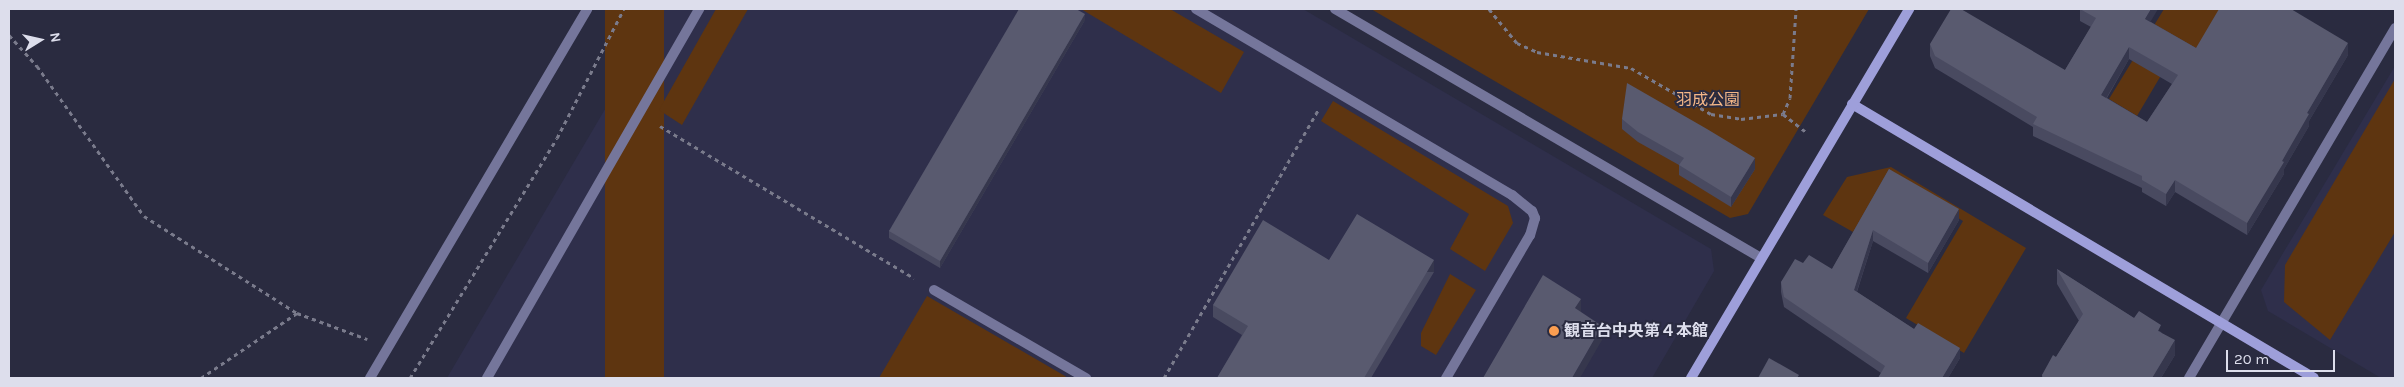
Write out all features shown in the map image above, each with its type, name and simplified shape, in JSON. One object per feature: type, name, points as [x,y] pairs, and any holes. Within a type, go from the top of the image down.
[{"type":"street","points":[[370,378],[587,9]]},
{"type":"street","points":[[487,378],[699,9]]},
{"type":"street","points":[[1196,9],[1512,195],[1532,211],[1535,218],[1530,235],[1446,378]]},
{"type":"street","points":[[1335,9],[1761,258]]},
{"type":"street","points":[[1691,378],[1909,9]]},
{"type":"street","points":[[2189,378],[2395,28]]},
{"type":"street","points":[[1852,104],[2314,378]]},
{"type":"street","points":[[934,290],[1086,378]]},
{"type":"path","points":[[410,378],[557,138],[624,9]]},
{"type":"path","points":[[1488,9],[1517,42],[1537,52],[1631,68],[1711,114],[1741,120],[1783,114],[1806,132]]},
{"type":"path","points":[[1783,114],[1790,98],[1796,9]]},
{"type":"path","points":[[9,35],[37,66],[144,216],[297,313],[388,347]]},
{"type":"path","points":[[1164,378],[1330,88]]},
{"type":"path","points":[[639,113],[934,290]]},
{"type":"path","points":[[200,378],[297,313]]},
{"type":"shaded area","points":[[664,9],[1303,9],[1711,249],[1714,271],[1652,378],[447,378]]},
{"type":"shaded area","points":[[2395,66],[2395,378],[2381,378],[2268,311],[2261,290]]},
{"type":"green space","points":[[605,9],[664,9],[664,378],[605,378]]},
{"type":"green space","points":[[716,9],[748,9],[682,125],[659,110]]},
{"type":"green space","points":[[1081,9],[1170,9],[1244,52],[1221,93]]},
{"type":"green space","name":"羽成公園","points":[[1371,9],[1869,9],[1748,214],[1730,218]]},
{"type":"green space","points":[[2164,9],[2221,9],[2193,54],[2179,45],[2137,116],[2109,99]]},
{"type":"green space","points":[[2395,79],[2395,232],[2330,340],[2284,302],[2285,265]]},
{"type":"green space","points":[[1333,101],[1508,206],[1513,223],[1485,271],[1450,249],[1469,214],[1321,121]]},
{"type":"green space","points":[[1891,167],[2026,248],[1964,353],[1906,318],[1963,221],[1889,176],[1853,232],[1823,215],[1847,177]]},
{"type":"green space","points":[[1450,274],[1476,290],[1436,355],[1421,346],[1421,333]]},
{"type":"green space","points":[[927,296],[1065,376],[1067,378],[879,378]]},
{"type":"building","points":[[1019,9],[1076,9],[1085,14],[940,261],[889,231]]},
{"type":"building","points":[[1951,9],[1961,9],[2065,70],[2096,18],[2080,9],[2151,9],[2145,19],[2196,48],[2219,9],[2291,9],[2348,43],[2307,113],[2309,114],[2282,161],[2284,162],[2247,223],[2175,180],[2166,194],[2142,180],[2142,176],[2033,124],[2037,117],[1935,56],[1930,44]],"holes":[[[2129,47],[2178,75],[2147,122],[2101,95]]]},
{"type":"building","points":[[1627,83],[1755,158],[1731,197],[1679,165],[1684,158],[1638,132],[1622,119]]},
{"type":"building","points":[[1889,169],[1959,209],[1928,263],[1873,230],[1854,290],[1914,329],[1918,323],[1960,348],[1942,378],[1878,378],[1885,366],[1784,297],[1781,282],[1795,259],[1803,263],[1809,255],[1832,269]]},
{"type":"building","points":[[1357,214],[1434,260],[1364,378],[1217,378],[1248,326],[1213,305],[1263,220],[1329,260]]},
{"type":"building","points":[[2057,269],[2134,318],[2139,311],[2161,325],[2158,331],[2175,340],[2152,378],[2043,378],[2042,375],[2053,355],[2056,357],[2083,314]]},
{"type":"building","name":"観音台中央第４本館","points":[[1543,275],[1581,299],[1575,308],[1602,326],[1572,378],[1483,378]]},
{"type":"building","points":[[1769,358],[1799,375],[1797,378],[1758,378]]},
{"type":"place","name":"観音台中央第４本館","points":[[1554,331]]}]
